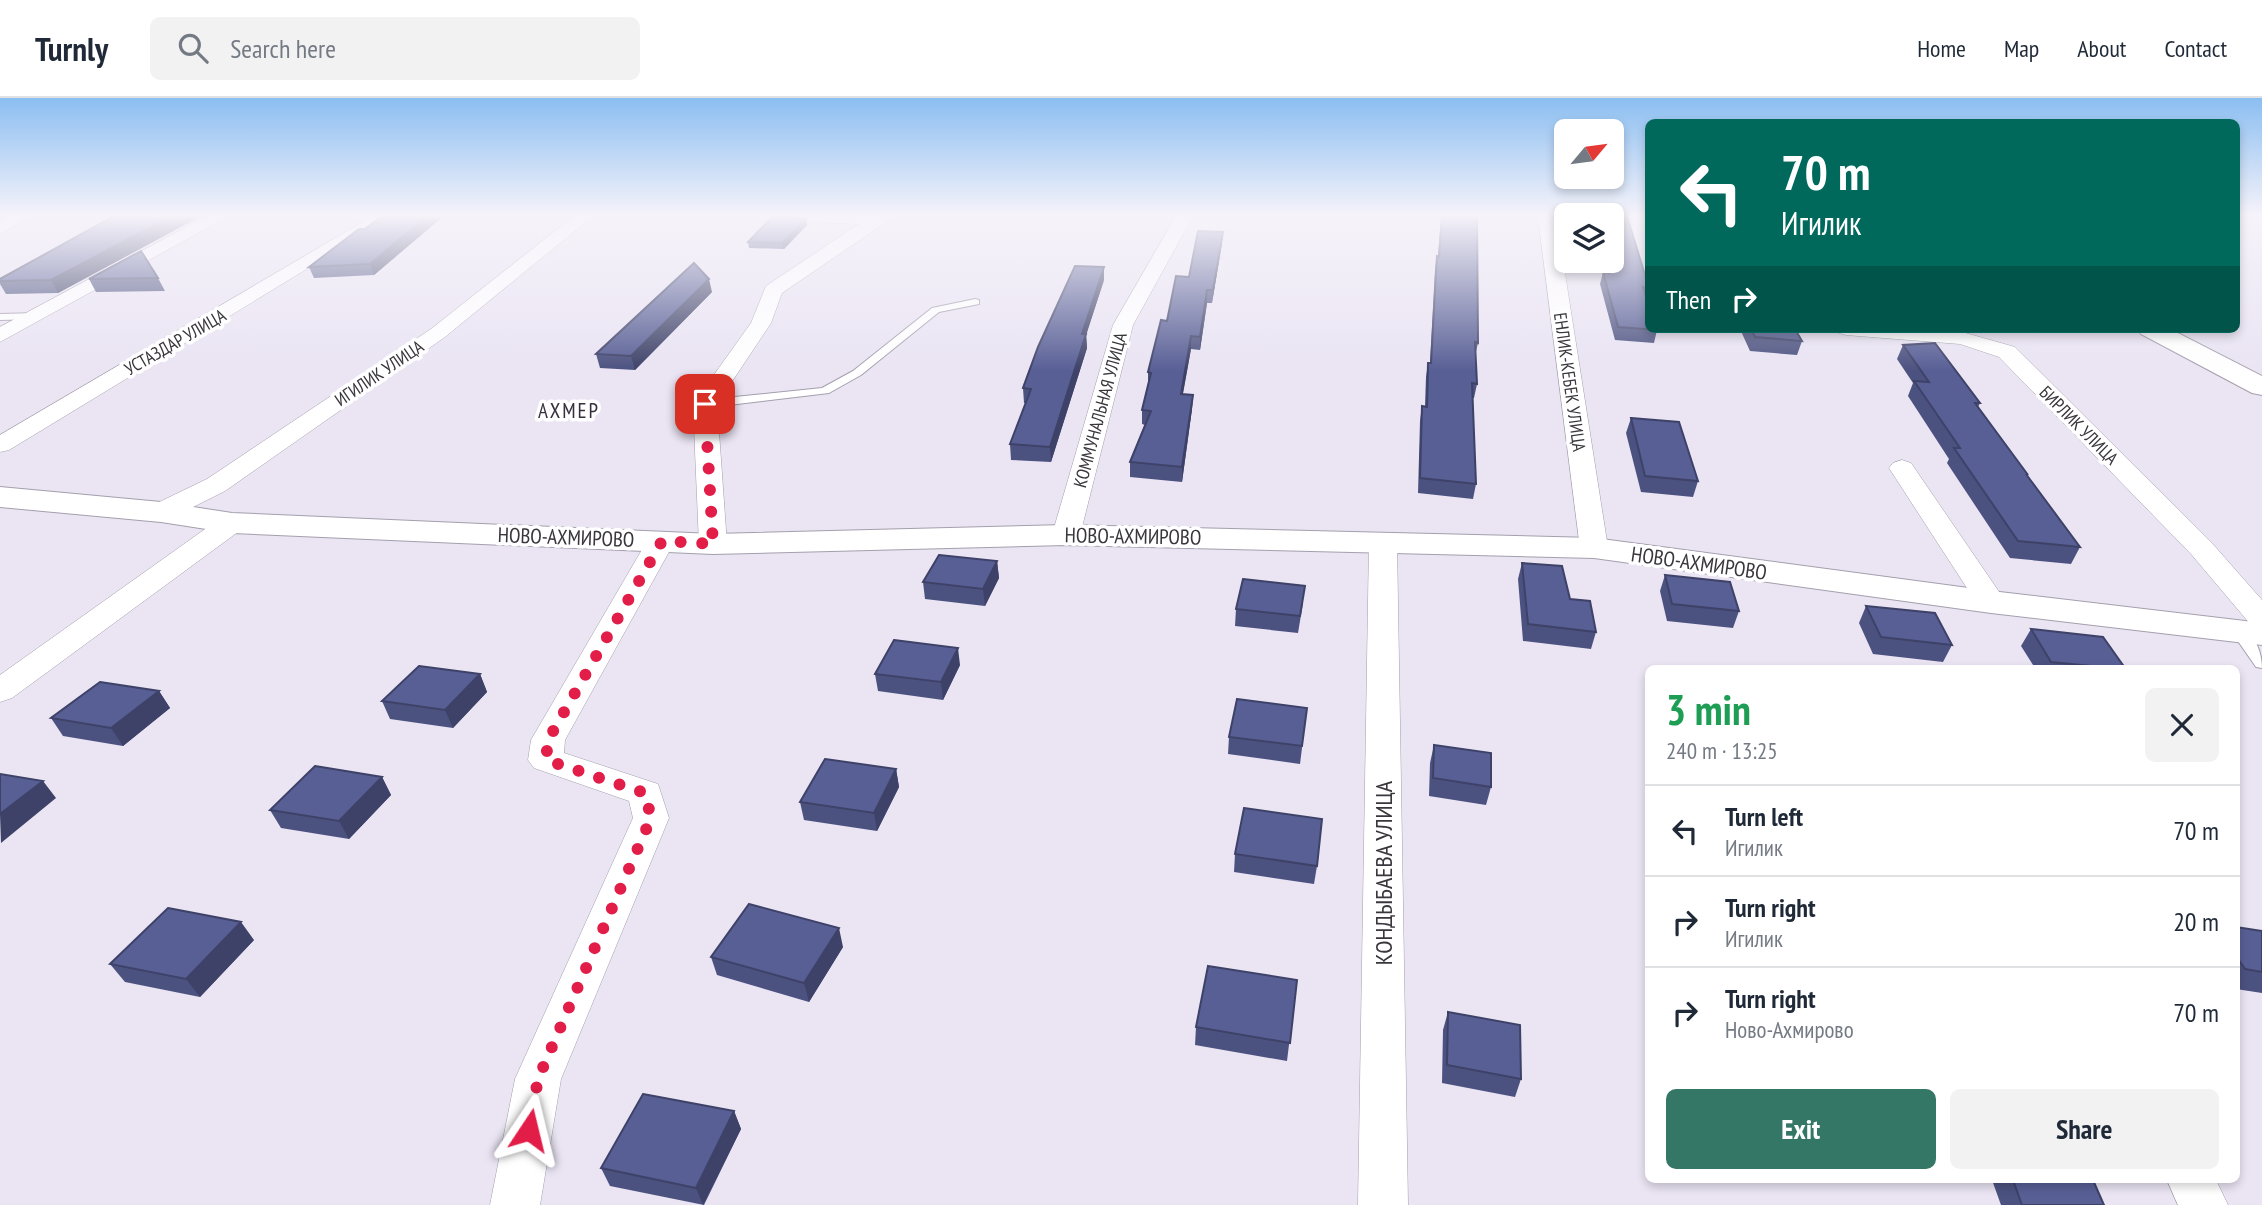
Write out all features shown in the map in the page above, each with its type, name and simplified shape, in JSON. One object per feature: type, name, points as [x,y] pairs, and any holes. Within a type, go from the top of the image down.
[{"type":"main road","points":[[2158,333],[2262,387]]},
{"type":"main road","name":"НОВО-АХМИРОВО","points":[[0,497],[161,512],[232,523],[713,544],[1066,535],[1594,548],[1991,602],[2255,628]]},
{"type":"street","points":[[0,336],[126,268]]},
{"type":"street","name":"УСТАЗДАР УЛИЦА","points":[[0,445],[299,268]]},
{"type":"street","name":"ИГИЛИК УЛИЦА","points":[[161,512],[216,485],[438,333],[520,268]]},
{"type":"street","points":[[713,544],[705,404],[761,323],[773,290],[807,268]]},
{"type":"street","name":"КОММУНАЛЬНАЯ УЛИЦА","points":[[1066,535],[1123,326],[1156,268]]},
{"type":"street","name":"ЕНЛИК-КЕБЕК УЛИЦА","points":[[1554,268],[1594,548]]},
{"type":"street","name":"БИРЛИК УЛИЦА","points":[[1898,333],[1962,338],[2007,352],[2201,548],[2255,628]]},
{"type":"street","points":[[1902,468],[1991,602]]},
{"type":"street","points":[[0,691],[232,523]]},
{"type":"street","points":[[515,1205],[538,1079],[651,818],[645,793],[546,760],[548,740],[662,541]]},
{"type":"street","name":"КОНДЫБАЕВА УЛИЦА","points":[[1383,542],[1383,1205]]},
{"type":"street","points":[[2192,1183],[2203,1205]]},
{"type":"lane","points":[[705,404],[825,391],[857,373],[936,310],[975,302]]},
{"type":"lane","points":[[0,317],[38,316]]},
{"type":"lane","points":[[2255,628],[2262,663]]},
{"type":"building","points":[[21,268],[74,268],[51,280],[0,279]]},
{"type":"building","points":[[110,268],[151,268],[158,278],[89,279]]},
{"type":"building","points":[[689,268],[698,268],[709,279],[631,356],[596,354]]},
{"type":"building","points":[[1074,268],[1104,268],[1050,447],[1010,444],[1031,389],[1023,388],[1038,347]]},
{"type":"building","points":[[1191,268],[1217,268],[1213,290],[1207,290],[1200,337],[1191,336],[1181,394],[1193,395],[1182,467],[1130,462],[1151,411],[1142,410],[1161,320],[1167,321],[1176,276],[1189,277]]},
{"type":"building","points":[[1436,268],[1477,268],[1478,343],[1475,342],[1477,384],[1472,383],[1476,484],[1420,478],[1422,406],[1427,407],[1428,363],[1431,363]]},
{"type":"building","points":[[1624,268],[1643,268],[1645,329],[1618,327],[1603,273],[1624,273]]},
{"type":"building","points":[[1753,333],[1797,333],[1802,341],[1755,337]]},
{"type":"building","points":[[1935,343],[1980,403],[1975,403],[2080,547],[2018,541],[1954,448],[1960,448],[1914,381],[1929,382],[1903,345]]},
{"type":"building","points":[[1631,418],[1679,422],[1698,481],[1645,476]]},
{"type":"building","points":[[939,555],[997,561],[983,589],[923,582]]},
{"type":"building","points":[[1522,563],[1562,566],[1570,599],[1590,601],[1596,632],[1528,624]]},
{"type":"building","points":[[1665,575],[1730,582],[1739,611],[1672,604]]},
{"type":"building","points":[[1243,579],[1305,586],[1300,616],[1236,609]]},
{"type":"building","points":[[1866,606],[1935,613],[1952,645],[1881,637]]},
{"type":"building","points":[[2031,629],[2103,637],[2123,665],[2081,665],[2051,662]]},
{"type":"building","points":[[894,640],[958,648],[941,682],[875,674]]},
{"type":"building","points":[[419,666],[480,674],[445,710],[382,701]]},
{"type":"building","points":[[100,682],[159,691],[111,728],[51,718]]},
{"type":"building","points":[[1237,699],[1307,708],[1302,746],[1229,737]]},
{"type":"building","points":[[1434,745],[1491,753],[1491,787],[1433,778]]},
{"type":"building","points":[[825,759],[896,769],[874,813],[800,802]]},
{"type":"building","points":[[315,766],[382,777],[339,821],[270,810]]},
{"type":"building","points":[[0,774],[43,781],[0,814]]},
{"type":"building","points":[[1244,808],[1322,819],[1317,866],[1235,854]]},
{"type":"building","points":[[749,904],[839,928],[804,983],[711,957]]},
{"type":"building","points":[[168,908],[241,922],[186,979],[110,964]]},
{"type":"building","points":[[2240,928],[2262,931],[2262,972],[2245,969],[2240,962]]},
{"type":"building","points":[[1208,966],[1297,980],[1290,1043],[1196,1027]]},
{"type":"building","points":[[1448,1012],[1520,1025],[1521,1079],[1447,1065]]},
{"type":"building","points":[[643,1094],[734,1111],[696,1188],[601,1168]]},
{"type":"building","points":[[2014,1183],[2094,1183],[2104,1205],[2022,1205]]},
{"type":"district","name":"АХМЕР","points":[[569,410]]},
{"type":"route","points":[[529,1130],[538,1079],[651,818],[645,793],[546,760],[548,740],[662,541],[713,544],[705,404]]}]
